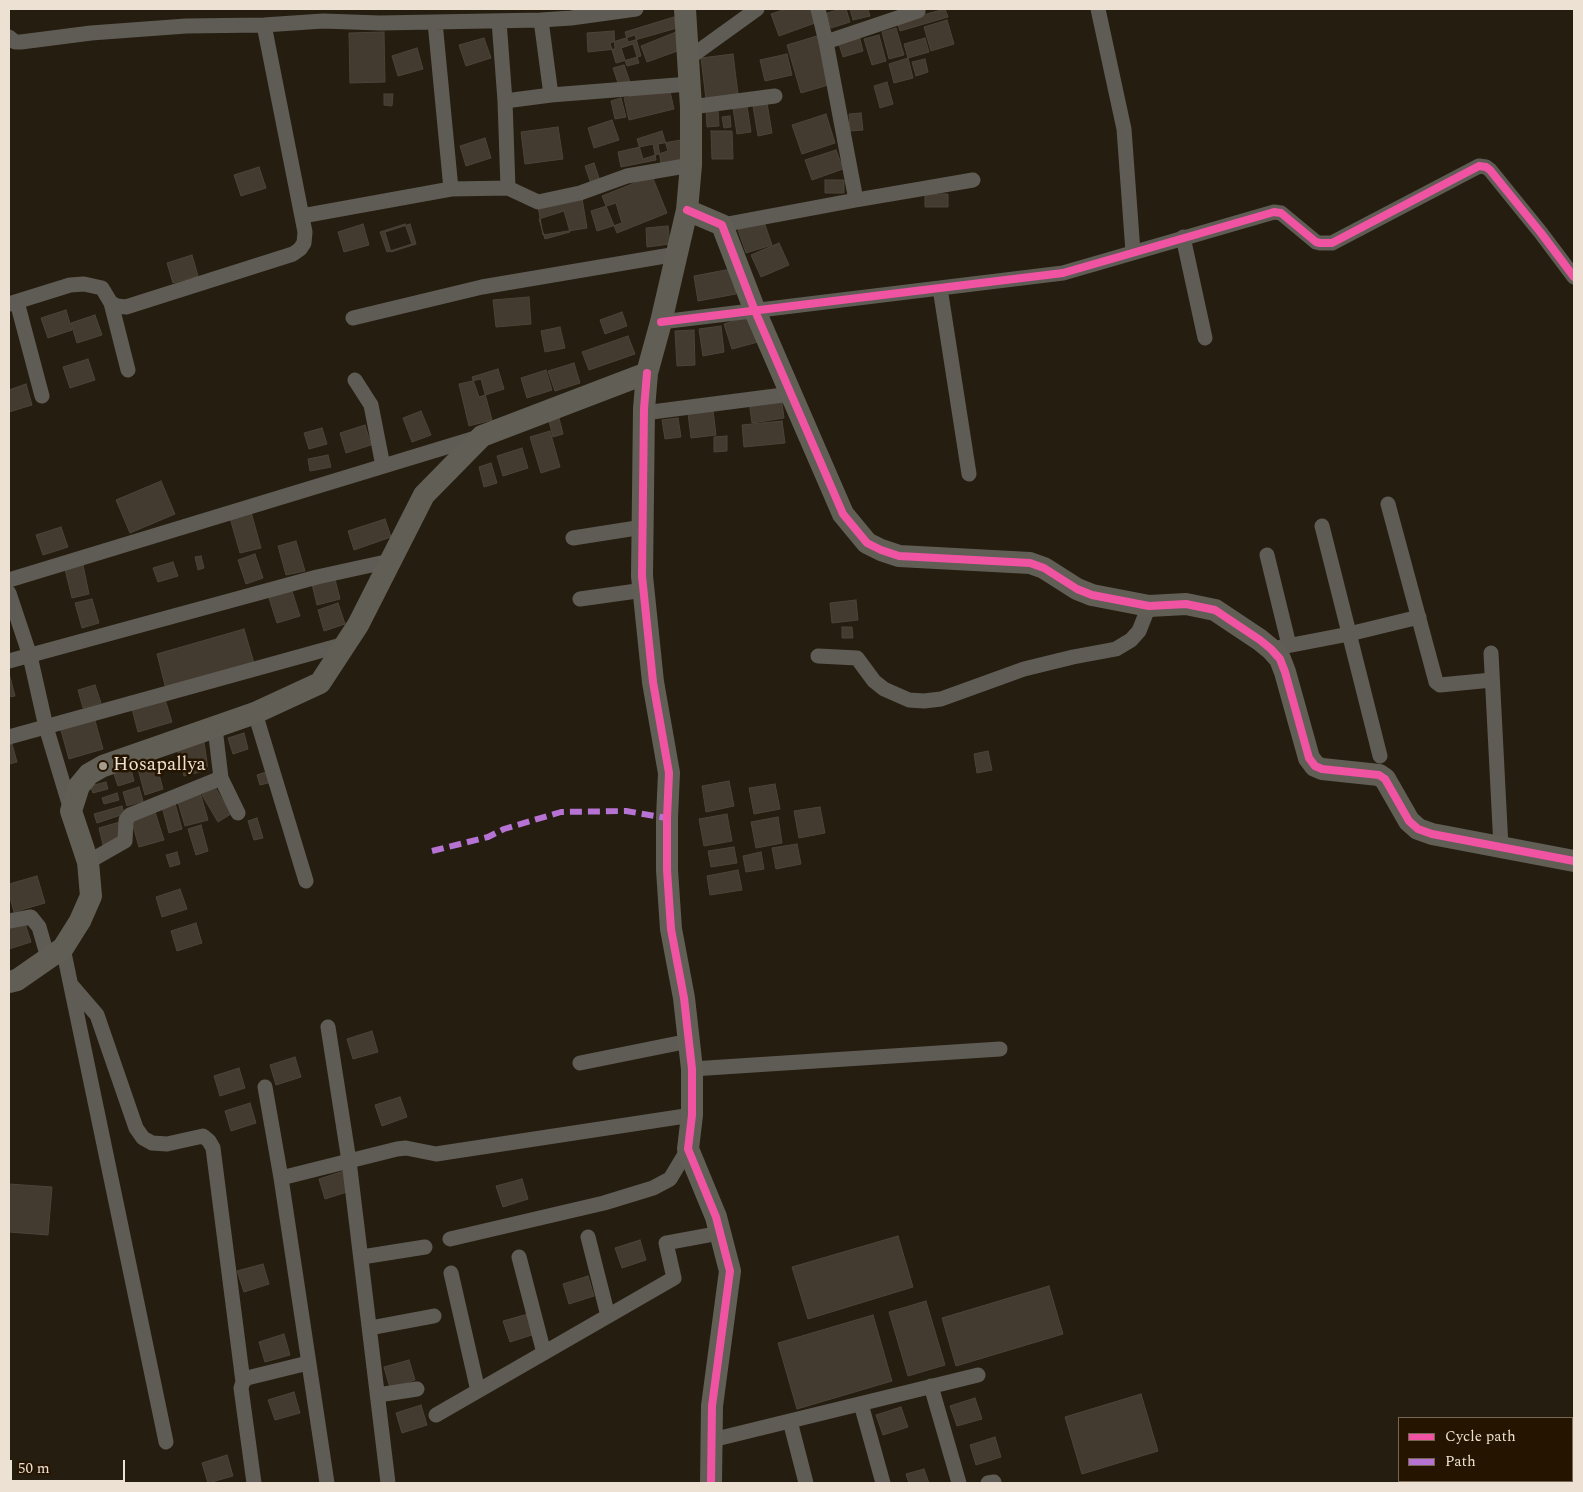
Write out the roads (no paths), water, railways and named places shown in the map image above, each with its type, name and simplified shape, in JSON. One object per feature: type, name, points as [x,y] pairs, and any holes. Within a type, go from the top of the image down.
[{"type":"street","points":[[9,37],[15,42],[21,42],[91,33],[186,26],[264,25],[322,15],[379,16],[435,22],[499,21],[571,18],[636,9]]},
{"type":"street","points":[[450,1239],[604,1203],[653,1188],[670,1179],[688,1149],[692,1115],[692,1069],[684,998],[671,919],[667,870],[669,773],[653,682],[642,576],[644,413],[647,373],[687,210],[691,165],[691,107],[685,9]]},
{"type":"street","points":[[689,58],[757,9]]},
{"type":"street","points":[[818,9],[856,200]]},
{"type":"street","points":[[1098,9],[1124,129],[1133,252]]},
{"type":"street","points":[[826,42],[918,11]]},
{"type":"street","points":[[541,20],[551,95]]},
{"type":"street","points":[[499,21],[505,101],[508,188]]},
{"type":"street","points":[[435,22],[450,189]]},
{"type":"street","points":[[111,304],[126,307],[292,254],[300,249],[304,243],[305,232],[264,25]]},
{"type":"street","points":[[505,101],[551,95],[689,84]]},
{"type":"street","points":[[691,107],[775,96]]},
{"type":"street","points":[[302,216],[450,189],[508,188],[538,202],[580,193],[627,176],[691,165]]},
{"type":"street","points":[[661,322],[1063,273],[1274,212],[1280,213],[1316,242],[1320,244],[1332,243],[1479,166],[1490,170],[1542,233],[1574,277]]},
{"type":"street","points":[[687,210],[722,225],[974,180]]},
{"type":"street","points":[[722,225],[755,311],[843,514],[866,543],[899,556],[1030,563],[1044,568],[1076,589],[1092,595],[1149,606],[1186,604],[1215,610],[1280,647],[1350,634],[1419,617]]},
{"type":"street","points":[[1183,238],[1205,338]]},
{"type":"street","points":[[353,318],[482,288],[677,254]]},
{"type":"street","points":[[42,396],[13,303],[70,285],[84,284],[102,288],[111,304],[128,370]]},
{"type":"street","points":[[940,288],[969,474]]},
{"type":"street","points":[[9,580],[482,436],[647,373]]},
{"type":"street","points":[[355,380],[371,405],[383,466]]},
{"type":"street","points":[[644,413],[791,394]]},
{"type":"street","points":[[72,811],[79,786],[89,774],[103,766],[216,728],[255,713],[320,683],[358,625],[424,495],[482,436]]},
{"type":"street","points":[[1388,504],[1436,682],[1440,686],[1492,680]]},
{"type":"street","points":[[1322,526],[1380,756]]},
{"type":"street","points":[[573,538],[643,527]]},
{"type":"street","points":[[1267,555],[1280,659],[1311,762],[1322,769],[1379,775],[1385,779],[1409,821],[1418,829],[1432,834],[1574,861]]},
{"type":"street","points":[[9,661],[317,577],[390,561]]},
{"type":"street","points":[[580,599],[644,590]]},
{"type":"street","points":[[9,593],[30,656],[46,727],[88,862],[91,896],[80,921],[56,953],[17,980],[9,982]]},
{"type":"street","points":[[818,656],[857,658],[874,682],[909,700],[924,702],[941,699],[1024,669],[1116,649],[1132,640],[1139,631],[1149,606]]},
{"type":"street","points":[[9,738],[345,644]]},
{"type":"street","points":[[1491,652],[1501,847]]},
{"type":"street","points":[[255,713],[306,881]]},
{"type":"street","points":[[216,728],[221,778],[238,813]]},
{"type":"street","points":[[88,862],[125,841],[126,820],[130,815],[221,778]]},
{"type":"street","points":[[9,921],[31,917],[56,953],[71,985],[166,1442]]},
{"type":"street","points":[[71,985],[97,1015],[136,1128],[143,1138],[152,1143],[167,1144],[203,1136],[213,1148],[254,1483]]},
{"type":"street","points":[[328,1027],[362,1257],[388,1483]]},
{"type":"street","points":[[580,1063],[689,1041]]},
{"type":"street","points":[[692,1069],[1000,1049]]},
{"type":"street","points":[[265,1087],[281,1178],[327,1483]]},
{"type":"street","points":[[281,1178],[397,1149],[406,1148],[436,1154],[692,1115]]},
{"type":"street","points":[[688,1149],[716,1217],[730,1271],[712,1406],[711,1483]]},
{"type":"street","points":[[436,1415],[674,1278],[666,1243],[720,1233]]},
{"type":"street","points":[[588,1237],[608,1316]]},
{"type":"street","points":[[362,1257],[425,1247]]},
{"type":"street","points":[[518,1257],[544,1353]]},
{"type":"street","points":[[451,1273],[478,1391]]},
{"type":"street","points":[[370,1328],[434,1316]]},
{"type":"street","points":[[242,1382],[247,1378],[308,1363]]},
{"type":"street","points":[[712,1440],[978,1375]]},
{"type":"street","points":[[931,1386],[959,1483]]},
{"type":"street","points":[[378,1395],[417,1389]]},
{"type":"street","points":[[861,1404],[883,1483]]},
{"type":"street","points":[[790,1421],[806,1483]]},
{"type":"place","name":"Hosapallya","points":[[103,766]]}]
